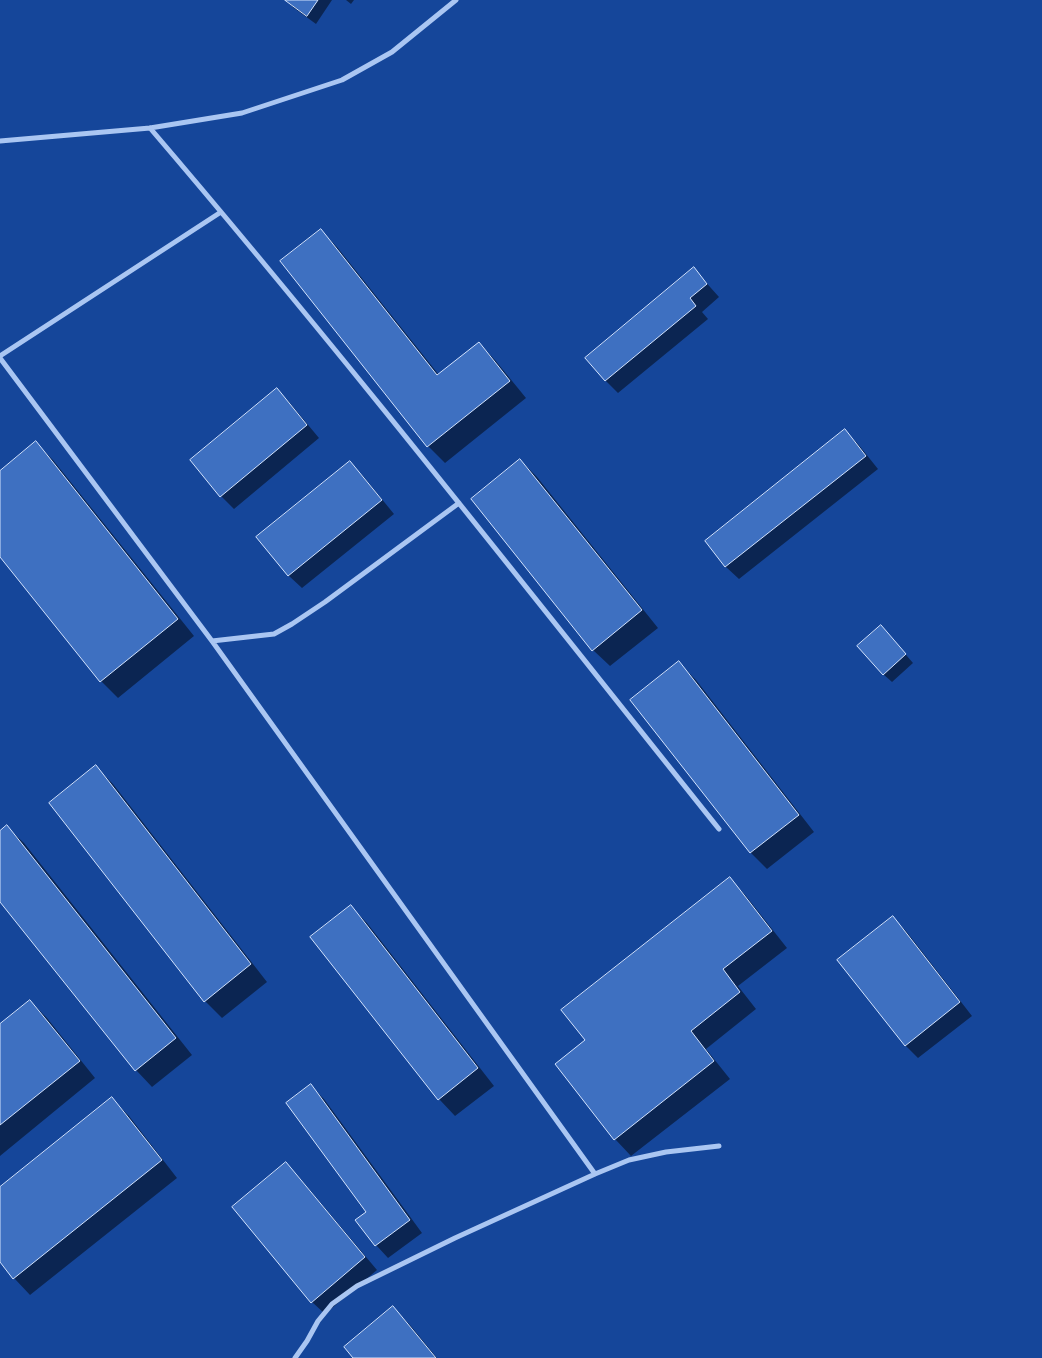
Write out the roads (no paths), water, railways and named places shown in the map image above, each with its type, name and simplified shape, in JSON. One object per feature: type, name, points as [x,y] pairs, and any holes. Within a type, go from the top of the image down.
[{"type":"street","points":[[0,141],[150,128],[242,113],[342,80],[392,52],[456,0]]},
{"type":"street","points":[[150,128],[459,503],[719,829]]},
{"type":"street","points":[[221,212],[0,357],[212,641],[595,1174]]},
{"type":"street","points":[[212,641],[274,634],[292,624],[325,602],[459,503]]},
{"type":"street","points":[[294,1358],[318,1321],[332,1304],[357,1286],[455,1238],[629,1160],[666,1152],[719,1146]]}]
